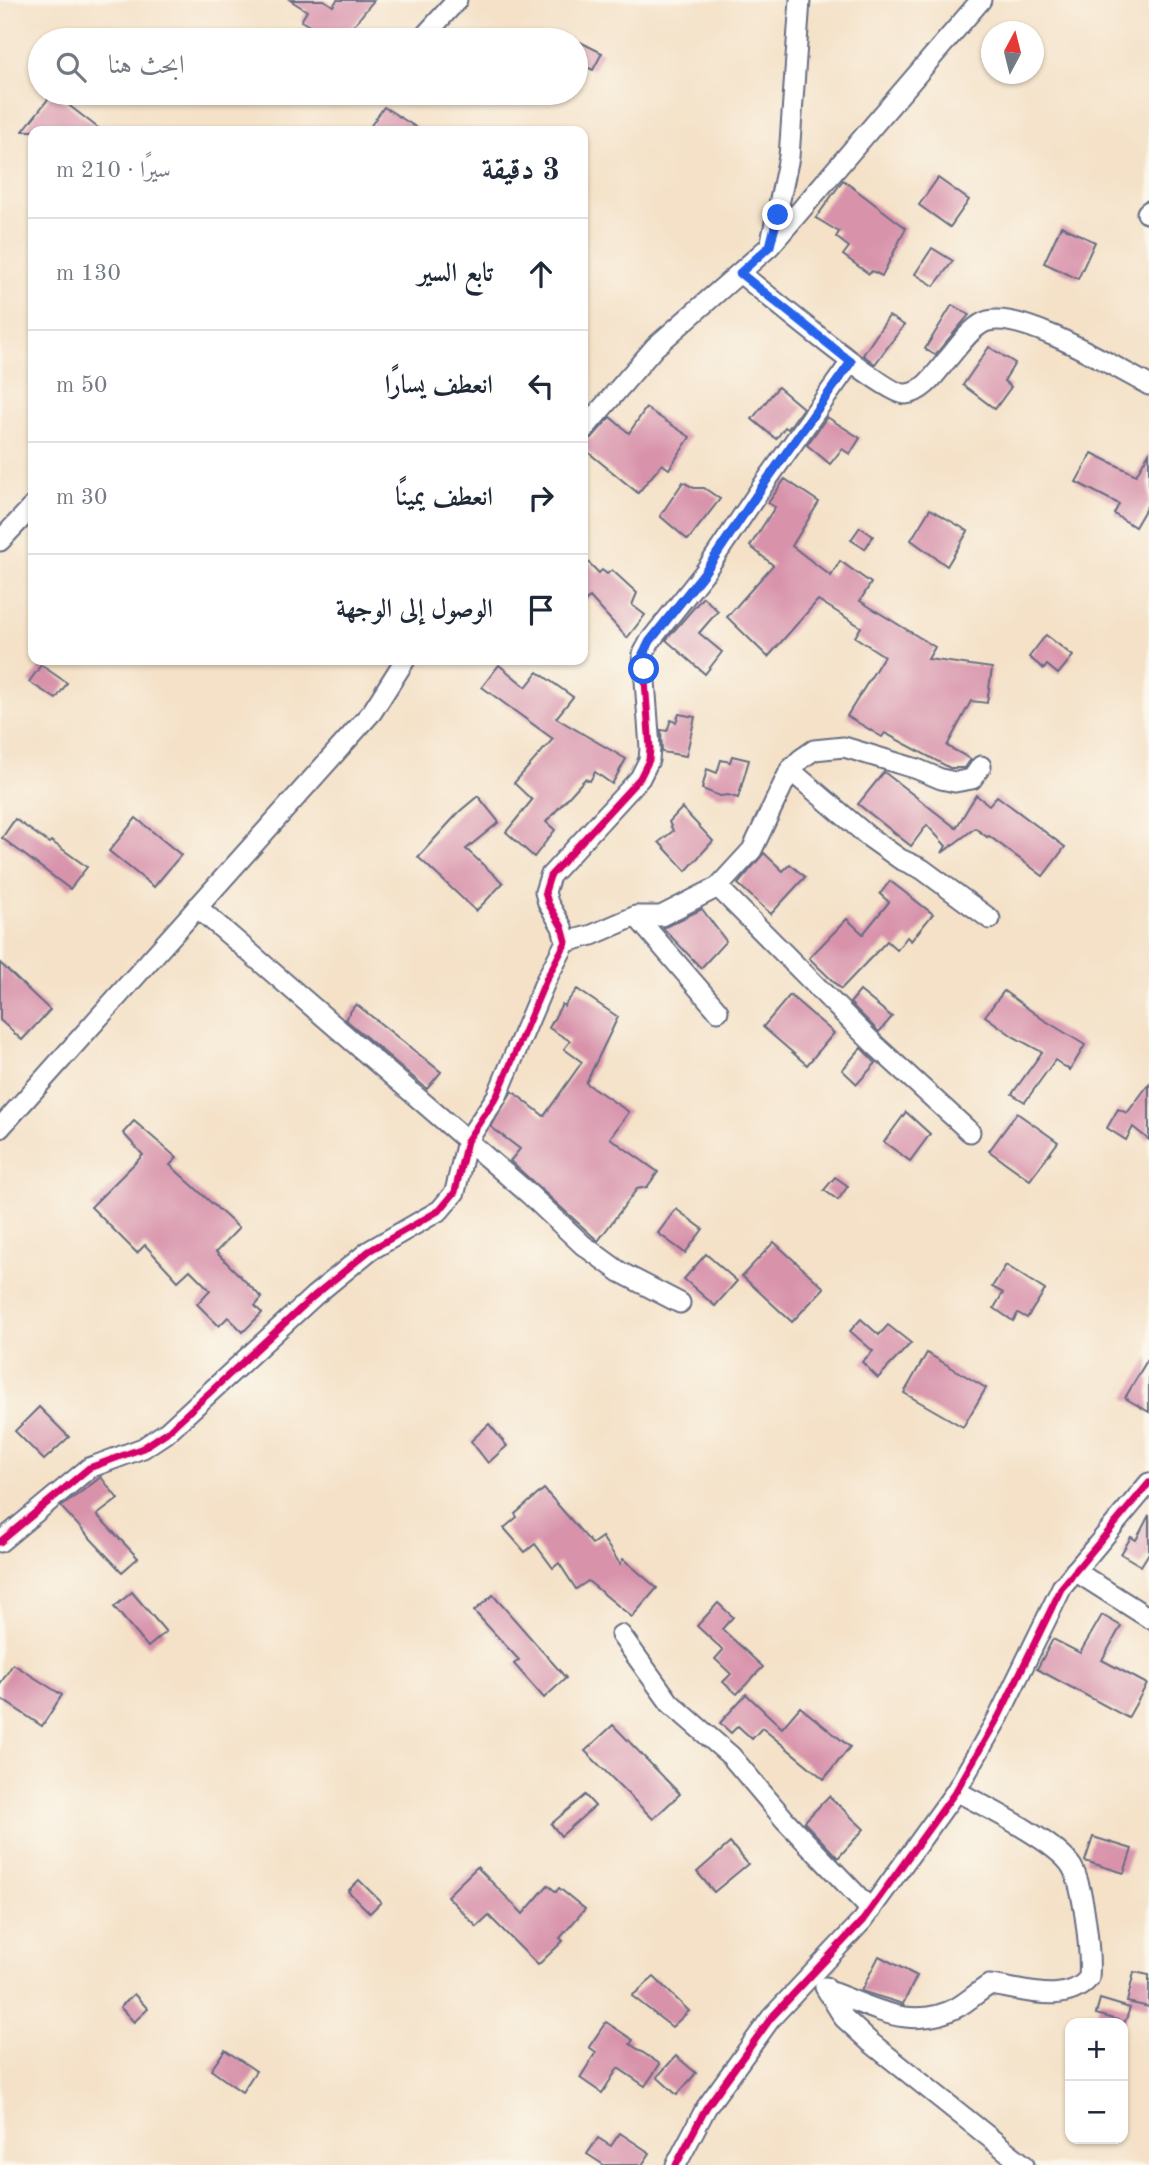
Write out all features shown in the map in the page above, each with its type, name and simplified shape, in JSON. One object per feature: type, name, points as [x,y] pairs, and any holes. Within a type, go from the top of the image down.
[{"type":"street","points":[[432,28],[457,0]]},
{"type":"street","points":[[770,246],[789,157],[800,0]]},
{"type":"street","points":[[588,424],[655,347],[770,246],[981,0]]},
{"type":"street","points":[[740,273],[851,362],[893,391],[906,395],[919,390],[970,334],[985,322],[1001,320],[1023,323],[1046,333],[1149,385]]},
{"type":"street","points":[[0,1542],[89,1468],[143,1448],[167,1432],[314,1296],[369,1251],[440,1210],[455,1192],[467,1141],[497,1096],[565,942],[562,927],[548,903],[545,892],[550,876],[640,778],[649,760],[643,654],[650,641],[704,573],[851,362]]},
{"type":"street","points":[[0,541],[28,511]]},
{"type":"street","points":[[0,1128],[372,712],[402,665]]},
{"type":"street","points":[[565,942],[592,935],[636,916],[660,916],[718,887],[752,850],[790,770],[801,758],[814,750],[844,747],[954,782],[972,779],[981,766]]},
{"type":"street","points":[[790,770],[869,837],[900,859],[922,869],[990,919]]},
{"type":"street","points":[[718,887],[876,1045],[970,1132]]},
{"type":"street","points":[[198,907],[583,1245],[620,1272],[680,1303]]},
{"type":"street","points":[[636,916],[718,1011]]},
{"type":"street","points":[[676,2165],[706,2108],[771,2018],[871,1910],[957,1791],[999,1716],[1062,1587],[1149,1483]]},
{"type":"street","points":[[1075,1571],[1149,1618]]},
{"type":"street","points":[[621,1635],[670,1703],[731,1756],[785,1820],[871,1910]]},
{"type":"street","points":[[828,1992],[884,2014],[908,2018],[933,2015],[957,2007],[989,1985],[1042,1994],[1065,1993],[1083,1985],[1089,1978],[1089,1940],[1073,1869],[1063,1856],[1016,1824],[957,1791]]},
{"type":"street","points":[[816,1969],[844,2018],[870,2042],[1024,2165]]},
{"type":"building","points":[[290,0],[324,0],[333,6],[337,0],[374,0],[352,28],[313,28],[301,21],[307,11]]},
{"type":"building","points":[[588,46],[602,53],[593,70],[588,68]]},
{"type":"building","points":[[44,105],[68,105],[96,126],[28,126],[28,131],[23,131]]},
{"type":"building","points":[[384,107],[414,126],[371,126]]},
{"type":"building","points":[[938,178],[969,200],[950,227],[919,205]]},
{"type":"building","points":[[843,180],[906,228],[882,276],[872,271],[869,274],[843,255],[849,247],[836,237],[839,232],[816,218]]},
{"type":"building","points":[[1061,226],[1095,242],[1078,279],[1044,263]]},
{"type":"building","points":[[932,248],[953,261],[934,286],[915,274]]},
{"type":"building","points":[[952,305],[969,315],[935,355],[925,349]]},
{"type":"building","points":[[889,316],[904,325],[875,364],[863,355]]},
{"type":"building","points":[[989,347],[1015,363],[1004,381],[1011,387],[995,409],[963,385]]},
{"type":"building","points":[[778,387],[803,408],[788,429],[785,427],[776,439],[752,419]]},
{"type":"building","points":[[646,408],[690,437],[669,469],[662,464],[638,493],[588,452],[588,440],[610,417],[629,433]]},
{"type":"building","points":[[827,417],[860,438],[850,454],[842,449],[830,464],[807,445]]},
{"type":"building","points":[[1092,453],[1136,475],[1149,453],[1149,503],[1135,527],[1114,514],[1119,504],[1076,482]]},
{"type":"building","points":[[785,479],[819,502],[792,546],[831,576],[840,561],[871,583],[860,601],[935,647],[928,659],[992,668],[987,703],[971,701],[947,746],[971,759],[965,768],[950,768],[885,733],[882,737],[847,716],[884,656],[855,637],[861,627],[818,600],[768,657],[727,617],[773,565],[750,546],[775,507],[768,503]]},
{"type":"building","points":[[683,482],[694,488],[704,488],[720,499],[688,540],[660,516]]},
{"type":"building","points":[[930,509],[968,531],[947,566],[911,540]]},
{"type":"building","points":[[860,527],[873,536],[865,549],[851,540]]},
{"type":"building","points":[[588,562],[599,573],[602,570],[607,574],[612,570],[637,593],[632,605],[645,615],[627,638],[590,597],[588,599]]},
{"type":"building","points":[[703,597],[718,611],[699,633],[722,652],[705,674],[666,640]]},
{"type":"building","points":[[1046,635],[1073,656],[1058,674],[1047,665],[1044,669],[1029,657]]},
{"type":"building","points":[[41,665],[67,683],[56,699],[29,682]]},
{"type":"building","points":[[499,665],[526,687],[538,672],[573,697],[556,718],[626,759],[612,784],[595,772],[590,781],[585,779],[546,822],[555,830],[534,857],[506,832],[532,800],[514,783],[553,739],[482,687]]},
{"type":"building","points":[[679,714],[695,717],[686,756],[662,752],[661,730],[667,731],[671,720],[676,722]]},
{"type":"building","points":[[732,756],[749,760],[738,798],[720,796],[702,789],[707,769],[717,773],[721,760],[730,762]]},
{"type":"building","points":[[884,772],[956,828],[976,795],[989,805],[997,796],[1065,847],[1043,876],[975,828],[942,853],[946,846],[927,825],[911,846],[858,804]]},
{"type":"building","points":[[478,796],[499,822],[466,849],[503,883],[476,911],[418,857],[460,811]]},
{"type":"building","points":[[682,808],[713,841],[686,871],[659,842],[673,831],[669,822]]},
{"type":"building","points":[[136,818],[181,855],[154,887],[109,851]]},
{"type":"building","points":[[15,819],[87,867],[70,889],[2,838]]},
{"type":"building","points":[[764,853],[783,871],[790,864],[805,877],[771,914],[738,884]]},
{"type":"building","points":[[890,881],[933,914],[911,941],[907,937],[897,950],[887,941],[841,989],[809,958],[847,919],[863,934],[889,902],[880,894]]},
{"type":"building","points":[[702,909],[726,941],[701,968],[663,928]]},
{"type":"building","points":[[0,963],[50,1010],[22,1040],[0,1020]]},
{"type":"building","points":[[577,989],[618,1017],[586,1083],[629,1112],[610,1138],[658,1172],[647,1187],[637,1189],[598,1241],[510,1161],[520,1149],[491,1127],[512,1091],[544,1116],[582,1062],[564,1049],[570,1041],[549,1028],[562,1004],[564,1006]]},
{"type":"building","points":[[860,991],[892,1017],[879,1032],[850,1003]]},
{"type":"building","points":[[1004,991],[1085,1045],[1070,1070],[1055,1060],[1025,1102],[1012,1094],[1042,1052],[1014,1037],[985,1016]]},
{"type":"building","points":[[790,995],[834,1033],[807,1065],[763,1027]]},
{"type":"building","points":[[356,1004],[441,1072],[427,1089],[345,1019]]},
{"type":"building","points":[[861,1048],[876,1063],[857,1084],[842,1070]]},
{"type":"building","points":[[1149,1084],[1149,1140],[1133,1127],[1126,1140],[1107,1128],[1118,1109],[1127,1113]]},
{"type":"building","points":[[906,1112],[930,1134],[910,1161],[884,1142]]},
{"type":"building","points":[[1017,1113],[1058,1142],[1030,1180],[989,1151]]},
{"type":"building","points":[[134,1121],[177,1158],[170,1165],[239,1228],[216,1252],[262,1298],[255,1306],[262,1313],[243,1332],[228,1317],[219,1326],[197,1304],[210,1290],[190,1270],[178,1281],[145,1245],[137,1253],[91,1207],[143,1155],[123,1133]]},
{"type":"building","points":[[835,1177],[848,1186],[838,1200],[824,1190]]},
{"type":"building","points":[[676,1209],[703,1229],[685,1253],[658,1233]]},
{"type":"building","points":[[774,1242],[824,1288],[792,1322],[742,1276]]},
{"type":"building","points":[[706,1254],[737,1281],[715,1306],[684,1279]]},
{"type":"building","points":[[1006,1265],[1045,1290],[1027,1318],[1018,1313],[1013,1321],[994,1308],[1003,1293],[992,1287]]},
{"type":"building","points":[[861,1319],[879,1335],[888,1325],[911,1343],[878,1378],[862,1362],[873,1351],[850,1331]]},
{"type":"building","points":[[927,1353],[986,1388],[963,1427],[904,1393]]},
{"type":"building","points":[[1149,1357],[1149,1412],[1125,1398]]},
{"type":"building","points":[[39,1407],[69,1437],[44,1460],[15,1431]]},
{"type":"building","points":[[489,1424],[507,1446],[488,1463],[471,1441]]},
{"type":"building","points":[[101,1477],[118,1499],[97,1515],[138,1558],[122,1572],[61,1507]]},
{"type":"building","points":[[544,1489],[592,1544],[602,1537],[620,1564],[623,1559],[657,1588],[632,1617],[588,1581],[576,1589],[559,1563],[553,1568],[535,1544],[525,1552],[504,1528],[517,1517],[515,1514]]},
{"type":"building","points":[[1149,1515],[1149,1553],[1141,1566],[1121,1554],[1131,1537],[1136,1540]]},
{"type":"building","points":[[132,1592],[166,1632],[148,1647],[114,1607]]},
{"type":"building","points":[[493,1595],[566,1678],[544,1698],[514,1664],[519,1660],[474,1611]]},
{"type":"building","points":[[718,1603],[733,1617],[722,1629],[763,1667],[737,1694],[723,1682],[731,1674],[715,1659],[723,1650],[697,1626]]},
{"type":"building","points":[[1102,1615],[1121,1626],[1102,1660],[1147,1684],[1128,1718],[1037,1669],[1053,1639],[1080,1653]]},
{"type":"building","points":[[13,1664],[62,1695],[42,1726],[0,1698],[0,1684]]},
{"type":"building","points":[[746,1694],[782,1728],[800,1707],[850,1747],[824,1779],[762,1728],[752,1739],[738,1726],[731,1733],[720,1723]]},
{"type":"building","points":[[613,1725],[680,1794],[653,1819],[585,1751]]},
{"type":"building","points":[[585,1795],[595,1806],[561,1836],[551,1824]]},
{"type":"building","points":[[829,1796],[864,1829],[838,1858],[804,1822]]},
{"type":"building","points":[[1093,1837],[1132,1849],[1124,1873],[1085,1861]]},
{"type":"building","points":[[730,1843],[748,1864],[714,1892],[697,1872]]},
{"type":"building","points":[[477,1867],[523,1914],[548,1885],[556,1892],[559,1888],[585,1909],[560,1938],[563,1941],[538,1965],[489,1916],[477,1927],[447,1896]]},
{"type":"building","points":[[359,1880],[381,1902],[370,1913],[348,1891]]},
{"type":"building","points":[[879,1956],[917,1976],[903,2004],[861,1991]]},
{"type":"building","points":[[1134,1972],[1149,1975],[1149,2007],[1127,2002]]},
{"type":"building","points":[[654,1977],[689,2011],[672,2027],[632,1996]]},
{"type":"building","points":[[134,1994],[148,2009],[134,2022],[120,2007]]},
{"type":"building","points":[[1100,1999],[1130,2008],[1126,2018],[1096,2014]]},
{"type":"building","points":[[606,2022],[633,2040],[630,2044],[660,2064],[645,2086],[618,2068],[602,2093],[580,2078],[596,2052],[589,2047]]},
{"type":"building","points":[[225,2050],[256,2071],[242,2092],[211,2070]]},
{"type":"building","points":[[676,2056],[696,2073],[677,2095],[657,2077]]},
{"type":"building","points":[[620,2133],[650,2153],[642,2165],[604,2165],[587,2154],[598,2138],[611,2146]]},
{"type":"cycle path","points":[[0,1542],[89,1468],[143,1448],[167,1432],[314,1296],[369,1251],[440,1210],[455,1192],[467,1141],[497,1096],[546,980],[566,942],[562,927],[548,903],[545,892],[550,876],[640,778],[649,760],[643,654],[650,641],[704,573],[851,362]]},
{"type":"cycle path","points":[[676,2165],[706,2108],[771,2018],[863,1920],[956,1791],[999,1716],[1062,1587],[1149,1483]]},
{"type":"route","points":[[644,669],[643,654],[650,641],[704,573],[851,362],[740,273],[770,246],[778,215]]}]
